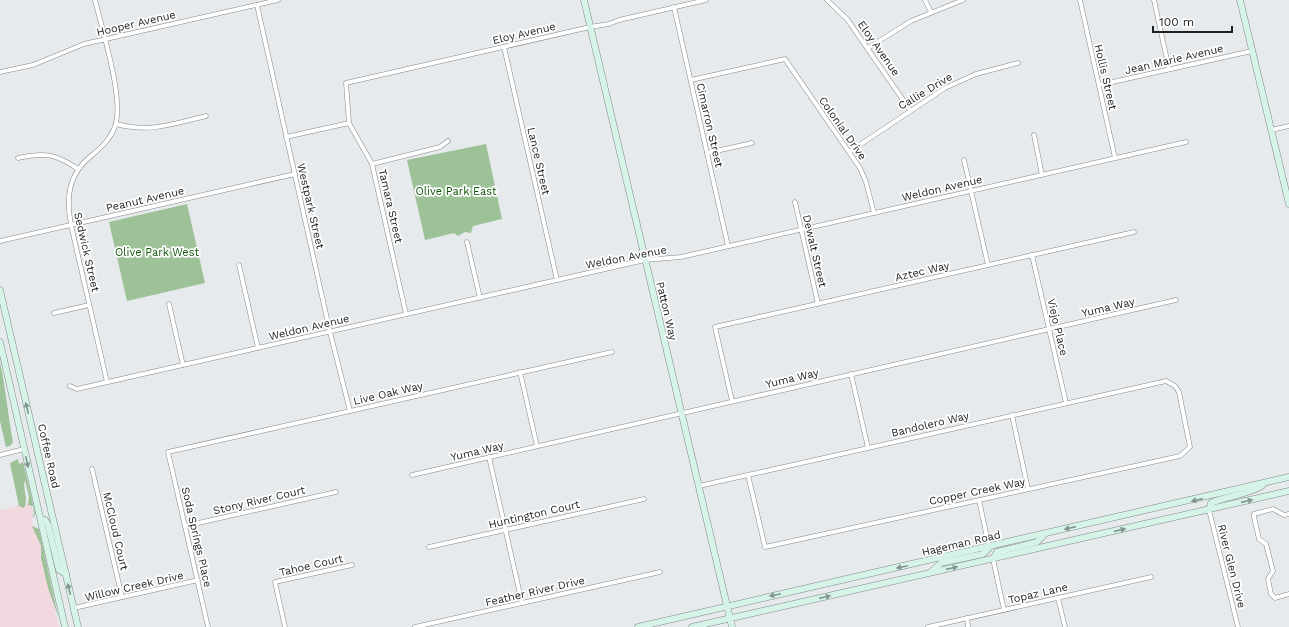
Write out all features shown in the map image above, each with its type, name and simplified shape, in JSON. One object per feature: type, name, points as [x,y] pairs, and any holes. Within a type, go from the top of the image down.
[{"type":"main road","name":"Patton Way","points":[[584,0],[732,627]]},
{"type":"main road","points":[[1240,0],[1289,204]]},
{"type":"main road","name":"Coffee Road","points":[[0,290],[78,627]]},
{"type":"main road","name":"Coffee Road","points":[[0,342],[65,627]]},
{"type":"main road","name":"Hageman Road","points":[[638,627],[1289,477]]},
{"type":"main road","points":[[1209,510],[1212,503],[1221,499],[1252,492],[1269,482]]},
{"type":"main road","name":"Hageman Road","points":[[692,627],[1289,491]]},
{"type":"main road","points":[[41,519],[45,520],[50,530],[59,570],[66,574]]},
{"type":"main road","points":[[993,559],[997,552],[1037,542],[1045,534]]},
{"type":"main road","points":[[930,573],[942,564],[983,554],[990,547]]},
{"type":"street","name":"Sedwick Street","points":[[95,0],[117,97],[118,114],[116,124],[105,144],[78,169],[68,193],[68,210],[107,382]]},
{"type":"street","name":"Hooper Avenue","points":[[0,72],[33,64],[77,47],[104,40],[278,0]]},
{"type":"street","name":"Eloy Avenue","points":[[346,83],[590,27],[609,24],[706,0]]},
{"type":"street","name":"Eloy Avenue","points":[[827,0],[848,18],[910,110]]},
{"type":"street","points":[[925,0],[931,12]]},
{"type":"street","points":[[868,48],[896,30],[931,12],[963,0]]},
{"type":"street","name":"Hollis Street","points":[[1080,0],[1115,158]]},
{"type":"street","points":[[1154,0],[1170,69]]},
{"type":"street","name":"Westpark Street","points":[[257,5],[330,332],[350,411]]},
{"type":"street","name":"Cimarron Street","points":[[674,7],[728,246]]},
{"type":"street","name":"Lance Street","points":[[504,47],[557,280]]},
{"type":"street","name":"Jean Marie Avenue","points":[[1099,85],[1252,51]]},
{"type":"street","name":"Colonial Drive","points":[[691,80],[785,59],[864,175],[874,213]]},
{"type":"street","name":"Callie Drive","points":[[849,152],[939,91],[992,69],[1018,63]]},
{"type":"street","name":"Tamara Street","points":[[346,83],[349,123],[372,164],[406,314]]},
{"type":"street","points":[[116,124],[134,129],[151,129],[206,116]]},
{"type":"street","points":[[286,137],[349,123]]},
{"type":"street","points":[[1271,130],[1289,126]]},
{"type":"street","points":[[1034,135],[1042,175]]},
{"type":"street","points":[[372,164],[440,147],[448,140]]},
{"type":"street","name":"Weldon Avenue","points":[[70,386],[77,389],[645,260],[680,257],[1186,142]]},
{"type":"street","points":[[707,153],[752,143]]},
{"type":"street","points":[[18,158],[49,154],[65,160],[78,169]]},
{"type":"street","points":[[964,160],[988,265]]},
{"type":"street","name":"Peanut Avenue","points":[[0,241],[294,174]]},
{"type":"street","name":"Dewalt Street","points":[[795,202],[818,304]]},
{"type":"street","name":"Aztec Way","points":[[732,401],[715,327],[1134,232]]},
{"type":"street","points":[[467,242],[480,298]]},
{"type":"street","name":"Viejo Place","points":[[1032,255],[1066,403]]},
{"type":"street","points":[[239,265],[258,348]]},
{"type":"street","name":"Yuma Way","points":[[412,474],[1176,300]]},
{"type":"street","points":[[169,304],[183,365]]},
{"type":"street","points":[[54,313],[90,305]]},
{"type":"street","name":"Live Oak Way","points":[[168,452],[612,352]]},
{"type":"street","points":[[520,372],[537,446]]},
{"type":"street","points":[[851,374],[868,448]]},
{"type":"street","name":"Bandolero Way","points":[[699,486],[1166,381],[1176,386],[1190,447]]},
{"type":"street","points":[[1012,415],[1028,489]]},
{"type":"street","name":"Copper Creek Way","points":[[748,475],[765,547],[1180,456],[1190,447]]},
{"type":"street","points":[[0,454],[24,449]]},
{"type":"street","name":"Soda Springs Place","points":[[168,452],[208,627]]},
{"type":"street","points":[[489,457],[522,603]]},
{"type":"street","name":"McCloud Court","points":[[92,469],[122,597]]},
{"type":"street","name":"Stony River Court","points":[[185,526],[336,492]]},
{"type":"street","name":"Huntington Court","points":[[429,547],[644,499]]},
{"type":"street","points":[[979,500],[990,547]]},
{"type":"street","points":[[1289,514],[1284,515],[1273,509],[1254,514],[1259,539],[1266,544],[1272,566],[1273,571],[1268,579],[1271,594],[1275,598],[1289,594]]},
{"type":"street","name":"River Glen Drive","points":[[1209,510],[1238,627]]},
{"type":"street","points":[[993,559],[1004,610]]},
{"type":"street","name":"Tahoe Court","points":[[285,627],[275,582],[352,565]]},
{"type":"street","name":"Feather River Drive","points":[[415,627],[660,572]]},
{"type":"street","name":"Topaz Lane","points":[[928,627],[1151,577]]},
{"type":"street","name":"Willow Creek Drive","points":[[74,608],[198,580]]},
{"type":"street","points":[[1058,598],[1065,627]]},
{"type":"street","points":[[966,618],[968,627]]},
{"type":"shaded area","points":[[31,503],[33,512],[31,515],[34,528],[37,530],[59,627],[0,627],[0,510]]},
{"type":"green space","name":"Olive Park East","points":[[486,144],[502,219],[473,226],[471,233],[465,232],[458,236],[454,233],[425,240],[407,160]]},
{"type":"green space","name":"Olive Park West","points":[[187,204],[205,283],[127,301],[109,222]]},
{"type":"green space","points":[[0,362],[13,442],[10,446],[6,447],[0,421]]},
{"type":"green space","points":[[18,459],[19,464],[23,462],[35,512],[35,515],[31,518],[34,514],[33,506],[28,505],[29,497],[25,480],[24,486],[26,501],[24,508],[19,506],[10,463]]},
{"type":"green space","points":[[32,526],[39,529],[58,616],[48,588],[41,558],[41,546]]}]
